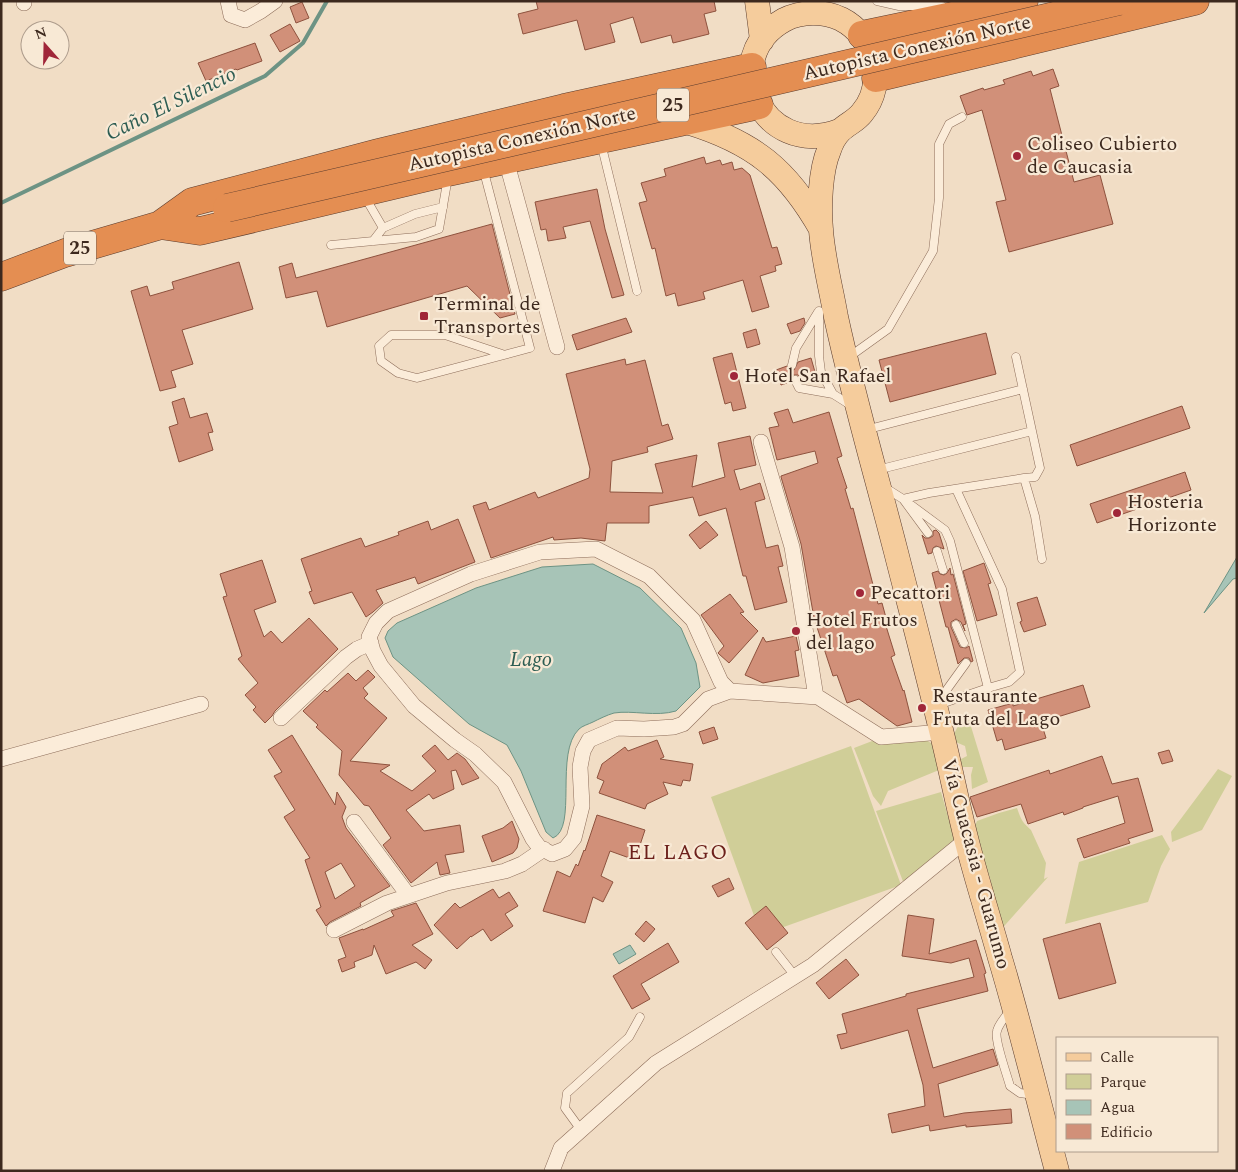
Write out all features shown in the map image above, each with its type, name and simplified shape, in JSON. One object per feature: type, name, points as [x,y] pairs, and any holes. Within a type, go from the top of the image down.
[{"type":"highway","points":[[862,35],[1024,1]]},
{"type":"highway","name":"Autopista Conexión Norte","points":[[160,225],[1119,1]]},
{"type":"highway","points":[[876,78],[1195,1]]},
{"type":"highway","points":[[160,225],[192,202],[378,153],[564,108],[752,67]]},
{"type":"highway","points":[[160,225],[200,231],[449,172],[759,105]]},
{"type":"highway","name":"25","points":[[1,277],[66,253],[160,225]]},
{"type":"main road","points":[[757,1],[762,40]]},
{"type":"main road","points":[[791,1],[813,13],[835,17],[850,24],[862,35],[870,48],[875,63],[876,78],[869,104],[851,124],[839,131],[823,136],[798,135],[788,132],[772,121],[759,105],[754,93],[752,80],[752,67],[757,49],[768,33],[784,20],[793,16],[813,13]]},
{"type":"main road","points":[[687,122],[715,130],[742,143],[766,160],[806,203],[821,229]]},
{"type":"main road","name":"Vía Cuacasia - Guarumo","points":[[839,131],[828,152],[822,176],[821,229],[826,303],[845,360],[877,477],[942,732],[966,840],[1014,1007],[1057,1171]]},
{"type":"main road","name":"Vía Cuacasia - Guarumo","points":[[798,135],[812,154],[822,176]]},
{"type":"street","points":[[228,1],[231,15],[245,20],[275,1]]},
{"type":"street","points":[[494,162],[558,347]]},
{"type":"street","points":[[761,442],[792,547],[816,697]]},
{"type":"street","points":[[730,691],[721,682],[693,620],[649,576],[596,549],[540,552],[471,574],[388,610],[376,623],[369,637],[373,652],[381,666],[414,706],[475,754],[504,782],[533,839],[539,847],[552,854],[565,849],[574,838],[582,806],[580,767],[583,751],[589,740],[617,728],[644,729],[674,727],[683,724],[708,699],[730,691],[816,697],[881,737],[942,732]]},
{"type":"street","points":[[281,718],[346,657],[371,642]]},
{"type":"street","points":[[1,759],[201,704]]},
{"type":"street","points":[[354,822],[408,895]]},
{"type":"street","points":[[552,1171],[561,1148],[656,1063],[813,965],[966,840]]},
{"type":"street","points":[[334,930],[387,902],[447,884],[505,871],[522,864],[544,850]]},
{"type":"lane","points":[[876,1],[899,6],[942,6],[962,14]]},
{"type":"lane","points":[[845,360],[888,328],[932,251],[939,198],[939,144],[949,124],[962,117]]},
{"type":"lane","points":[[600,139],[637,291]]},
{"type":"lane","points":[[494,162],[530,348],[417,378],[398,373],[381,361],[379,346],[391,335],[445,335],[502,354]]},
{"type":"lane","points":[[331,245],[416,237],[439,229],[449,172]]},
{"type":"lane","points":[[363,193],[383,228]]},
{"type":"lane","points":[[374,241],[383,228],[415,214],[443,207]]},
{"type":"lane","points":[[792,364],[796,348],[826,303]]},
{"type":"lane","points":[[826,303],[819,356],[821,372],[833,394],[860,420],[1023,388]]},
{"type":"lane","points":[[903,499],[1036,477],[1040,468],[1016,357]]},
{"type":"lane","points":[[795,380],[800,388],[833,394]]},
{"type":"lane","points":[[877,477],[1032,431]]},
{"type":"lane","points":[[877,477],[945,530],[950,541],[988,688]]},
{"type":"lane","points":[[1024,478],[1035,516],[1042,559]]},
{"type":"lane","points":[[935,706],[1009,682],[1020,672],[1002,589],[956,489]]},
{"type":"lane","points":[[903,499],[928,533]]},
{"type":"lane","points":[[936,551],[943,570]]},
{"type":"lane","points":[[956,624],[964,642]]},
{"type":"lane","points":[[935,706],[966,663]]},
{"type":"lane","points":[[776,952],[795,976]]},
{"type":"lane","points":[[581,1130],[565,1108],[567,1093],[629,1037],[640,1017]]},
{"type":"green space","points":[[961,720],[969,720],[988,782],[972,789],[971,775],[973,767],[960,767],[957,761],[967,756],[965,746],[951,740]]},
{"type":"green space","points":[[906,728],[936,746],[939,770],[888,791],[881,806],[873,796],[854,748]]},
{"type":"green space","points":[[851,746],[901,885],[761,935],[711,797]]},
{"type":"green space","points":[[1218,769],[1232,776],[1202,830],[1172,842],[1171,832]]},
{"type":"green space","points":[[941,792],[955,841],[904,884],[876,811]]},
{"type":"green space","points":[[1017,808],[1022,821],[1031,830],[1046,863],[1044,879],[1048,877],[998,933],[995,901],[990,878],[972,832],[977,821]]},
{"type":"green space","points":[[1162,835],[1170,849],[1161,866],[1148,902],[1065,924],[1079,862]]},
{"type":"water","points":[[1237,557],[1237,578],[1233,579],[1204,613]]},
{"type":"water","name":"Lago","points":[[593,564],[640,588],[681,628],[696,663],[700,687],[676,711],[668,713],[614,713],[579,729],[572,740],[568,755],[564,820],[560,831],[553,838],[546,832],[521,771],[507,745],[469,724],[393,657],[385,638],[388,631],[397,623],[476,588],[542,567]]},
{"type":"water","points":[[630,945],[636,954],[619,964],[613,954]]},
{"type":"building","points":[[536,1],[714,1],[716,11],[704,14],[709,34],[673,43],[671,35],[641,43],[633,17],[610,24],[615,42],[585,50],[577,20],[523,34],[518,14],[538,9]]},
{"type":"building","points":[[302,2],[309,18],[296,23],[290,7]]},
{"type":"building","points":[[290,24],[300,41],[280,52],[270,35]]},
{"type":"building","points":[[255,43],[262,61],[206,81],[198,63]]},
{"type":"building","points":[[1053,69],[1059,86],[1050,89],[1074,182],[1100,175],[1113,224],[1009,252],[996,202],[1006,200],[982,110],[967,115],[960,96],[983,88],[984,90],[1005,84],[1003,80],[1031,71],[1033,76]]},
{"type":"building","points":[[704,157],[706,164],[720,160],[722,165],[732,162],[734,170],[742,168],[750,175],[772,248],[777,247],[782,264],[775,266],[776,271],[760,276],[769,307],[752,312],[743,280],[703,292],[705,299],[678,306],[675,293],[666,296],[655,248],[652,249],[639,203],[647,201],[641,183],[666,176],[664,169]]},
{"type":"building","points":[[597,189],[605,229],[624,295],[612,298],[590,221],[563,227],[566,238],[548,241],[546,229],[541,230],[535,202]]},
{"type":"building","points":[[492,224],[515,314],[500,318],[467,286],[327,327],[317,291],[286,298],[279,267],[292,263],[296,278]]},
{"type":"building","points":[[239,262],[253,309],[182,330],[193,364],[171,371],[176,387],[160,391],[131,291],[147,286],[150,296],[174,289],[172,282]]},
{"type":"building","points":[[626,318],[632,332],[577,350],[572,335]]},
{"type":"building","points":[[804,318],[805,323],[800,331],[791,334],[787,324]]},
{"type":"building","points":[[756,329],[760,344],[747,348],[743,333]]},
{"type":"building","points":[[986,333],[996,374],[890,402],[879,360]]},
{"type":"building","points":[[732,353],[746,408],[733,411],[731,402],[725,404],[713,358]]},
{"type":"building","points":[[811,358],[815,372],[800,378],[798,375],[793,375],[790,377],[790,382],[781,385],[776,370],[787,366],[790,370],[794,370],[798,362]]},
{"type":"building","points":[[625,359],[626,365],[645,360],[662,426],[668,424],[673,439],[647,447],[648,452],[612,461],[610,492],[663,493],[655,464],[697,455],[692,487],[725,477],[718,443],[750,436],[756,465],[734,470],[740,490],[760,483],[765,499],[755,502],[766,548],[778,545],[783,566],[778,567],[787,602],[755,610],[746,576],[743,576],[726,508],[699,516],[693,497],[649,506],[649,523],[607,523],[605,541],[581,538],[554,540],[553,537],[491,558],[473,506],[486,502],[489,510],[535,492],[538,498],[589,478],[590,469],[566,374]]},
{"type":"building","points":[[184,398],[190,418],[207,413],[213,432],[208,433],[213,450],[179,462],[169,427],[178,424],[172,402]]},
{"type":"building","points":[[1182,406],[1190,428],[1077,466],[1070,445]]},
{"type":"building","points":[[788,409],[793,423],[829,412],[842,456],[837,458],[847,488],[845,489],[851,509],[853,508],[878,604],[882,603],[888,625],[886,626],[895,655],[891,657],[904,690],[912,722],[897,726],[859,699],[847,703],[837,675],[833,676],[814,618],[801,544],[781,477],[818,463],[815,451],[777,460],[769,428],[779,426],[774,413]]},
{"type":"building","points":[[1185,472],[1191,490],[1097,523],[1090,504]]},
{"type":"building","points":[[458,519],[475,562],[418,584],[415,577],[376,590],[383,603],[366,617],[352,592],[314,604],[309,592],[312,591],[301,559],[361,538],[365,547],[399,535],[398,532],[428,521],[431,530]]},
{"type":"building","points":[[706,521],[718,535],[700,549],[689,535]]},
{"type":"building","points":[[936,530],[939,533],[944,549],[936,546],[933,548],[932,553],[928,554],[922,535],[925,538],[929,538],[933,536],[933,531]]},
{"type":"building","points":[[262,560],[276,602],[254,610],[264,637],[271,631],[282,643],[309,618],[338,649],[265,723],[253,710],[256,707],[245,695],[258,683],[238,659],[242,656],[223,597],[227,596],[220,574]]},
{"type":"building","points":[[984,563],[991,583],[988,584],[997,615],[977,621],[963,571]]},
{"type":"building","points":[[950,568],[966,624],[963,625],[965,631],[961,622],[956,619],[951,622],[951,627],[960,647],[966,648],[969,646],[973,661],[971,662],[969,658],[964,658],[958,664],[932,573],[938,571],[944,575]]},
{"type":"building","points":[[730,594],[744,612],[740,613],[758,631],[729,663],[718,653],[724,646],[701,615]]},
{"type":"building","points":[[1037,597],[1046,625],[1024,632],[1020,622],[1022,621],[1017,603]]},
{"type":"building","points":[[796,636],[799,650],[795,651],[799,676],[763,683],[745,675],[763,637],[766,642]]},
{"type":"building","points":[[368,670],[375,677],[363,688],[368,694],[364,698],[387,718],[350,761],[390,765],[380,771],[412,791],[436,771],[422,756],[435,745],[448,760],[457,753],[465,759],[479,778],[462,785],[456,770],[451,771],[454,789],[433,799],[429,794],[406,810],[424,831],[460,825],[464,852],[445,855],[450,873],[440,875],[437,862],[411,883],[383,845],[391,838],[369,806],[364,805],[339,775],[342,751],[316,727],[318,725],[303,711],[325,690],[327,692],[348,673],[356,681]]},
{"type":"building","points":[[1083,685],[1090,707],[1041,722],[1046,738],[1005,750],[1002,739],[997,741],[988,710],[1013,703],[1013,706]]},
{"type":"building","points":[[714,727],[718,739],[703,744],[699,732]]},
{"type":"building","points":[[292,735],[335,805],[337,792],[346,807],[342,817],[346,828],[390,886],[360,903],[361,906],[326,926],[316,910],[321,907],[305,860],[310,858],[284,817],[295,810],[274,776],[282,772],[268,750]],"holes":[[[341,863],[355,886],[335,899],[325,872]]]},
{"type":"building","points":[[657,740],[664,757],[660,759],[693,764],[690,781],[683,780],[681,786],[663,782],[668,794],[647,804],[645,809],[599,793],[604,781],[597,778],[602,764],[625,747],[628,751]]},
{"type":"building","points":[[1169,750],[1173,761],[1162,764],[1158,753]]},
{"type":"building","points":[[1102,756],[1112,784],[1138,778],[1153,831],[1128,839],[1130,843],[1084,858],[1077,839],[1125,823],[1118,796],[1064,815],[1063,812],[1028,824],[1021,804],[977,817],[970,797],[1049,770],[1050,774]]},
{"type":"building","points":[[597,815],[645,830],[635,860],[610,851],[601,876],[613,882],[603,902],[593,897],[585,923],[543,911],[557,871],[570,877],[576,864],[578,866]]},
{"type":"building","points":[[512,821],[519,839],[517,848],[513,853],[492,862],[482,836],[503,828]]},
{"type":"building","points":[[729,878],[734,889],[718,897],[712,886]]},
{"type":"building","points":[[493,889],[499,898],[509,892],[518,906],[505,914],[513,926],[491,941],[483,929],[471,936],[457,949],[434,925],[455,903],[460,908]]},
{"type":"building","points":[[416,903],[433,934],[412,945],[432,960],[425,969],[416,962],[386,974],[374,945],[372,955],[354,962],[355,967],[342,972],[338,960],[346,957],[339,938],[394,916],[391,911]]},
{"type":"building","points":[[766,906],[788,933],[767,950],[745,923]]},
{"type":"building","points":[[908,915],[934,919],[929,954],[976,940],[986,973],[984,974],[988,991],[917,1009],[933,1068],[993,1049],[998,1065],[938,1084],[944,1117],[964,1113],[1011,1109],[1012,1123],[966,1127],[966,1125],[930,1131],[929,1125],[892,1133],[888,1114],[925,1106],[923,1085],[908,1030],[841,1049],[837,1035],[847,1033],[842,1014],[906,996],[906,994],[974,977],[969,958],[951,963],[902,956]]},
{"type":"building","points":[[646,921],[655,929],[644,942],[635,934]]},
{"type":"building","points":[[1100,923],[1116,983],[1059,999],[1043,939]]},
{"type":"building","points":[[668,943],[679,962],[641,984],[650,999],[632,1009],[613,976]]},
{"type":"building","points":[[846,959],[859,975],[829,999],[816,983]]},
{"type":"waterway","name":"Caño El Silencio","points":[[1,203],[265,76],[303,43],[327,1]]},
{"type":"place","name":"Coliseo Cubierto de Caucasia","points":[[1017,156]]},
{"type":"place","name":"Terminal de Transportes","points":[[424,316]]},
{"type":"place","name":"Hotel San Rafael","points":[[734,376]]},
{"type":"place","name":"Hosteria Horizonte","points":[[1117,513]]},
{"type":"place","name":"Pecattori","points":[[860,593]]},
{"type":"place","name":"Hotel Frutos del lago","points":[[796,631]]},
{"type":"place","name":"Restaurante Fruta del Lago","points":[[922,708]]},
{"type":"district","name":"EL LAGO","points":[[678,853]]}]
